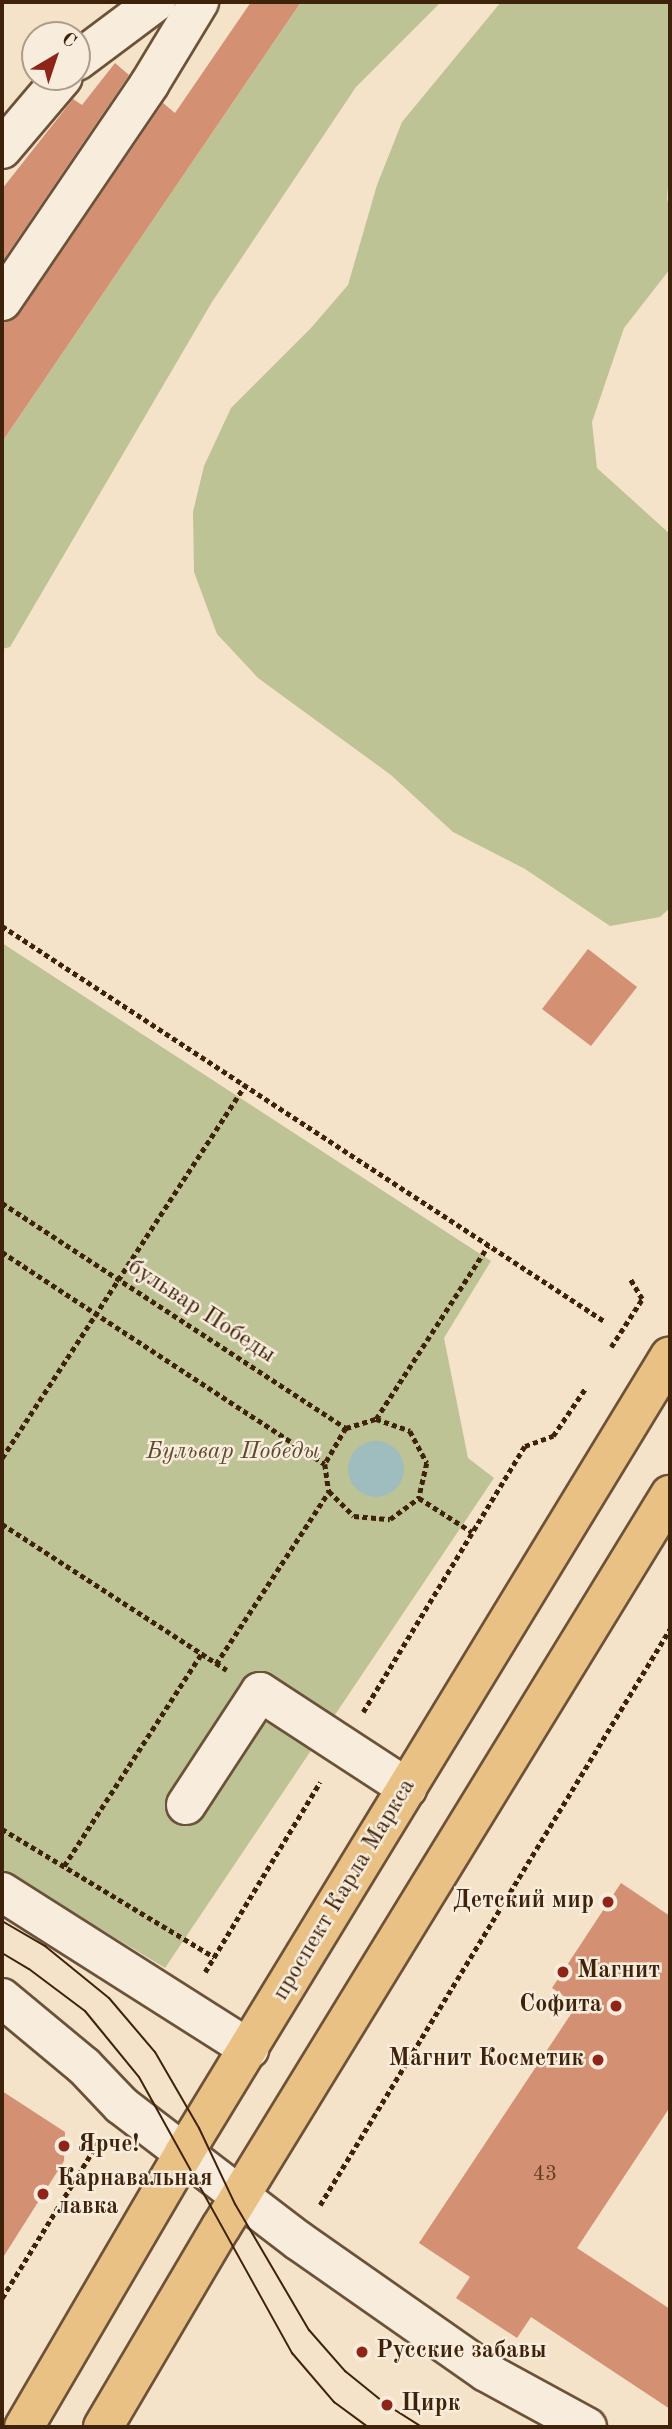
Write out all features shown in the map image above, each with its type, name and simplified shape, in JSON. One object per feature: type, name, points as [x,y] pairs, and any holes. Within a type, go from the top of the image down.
[{"type":"main road","name":"проспект Карла Маркса","points":[[24,2427],[184,2153],[670,1356]]},
{"type":"main road","points":[[103,2427],[241,2196],[670,1495]]},
{"type":"street","points":[[91,51],[156,2]]},
{"type":"street","points":[[2,301],[150,83],[199,2]]},
{"type":"street","points":[[2,149],[51,91]]},
{"type":"street","points":[[186,1805],[260,1692],[407,1788]]},
{"type":"street","points":[[2,1892],[249,2049]]},
{"type":"street","points":[[2,1998],[84,2066],[121,2105],[299,2241],[486,2372],[587,2427]]},
{"type":"path","points":[[2,926],[604,1321]]},
{"type":"path","points":[[2,1458],[245,1085]]},
{"type":"path","name":"бульвар Победы","points":[[2,1203],[346,1428]]},
{"type":"path","points":[[376,1419],[488,1246]]},
{"type":"path","points":[[2,1252],[325,1464]]},
{"type":"path","points":[[611,1347],[642,1299],[630,1279]]},
{"type":"path","points":[[198,1983],[525,1446],[553,1436],[585,1389]]},
{"type":"path","points":[[376,1419],[410,1431],[427,1463],[419,1498],[390,1519],[354,1516],[329,1491],[325,1464],[346,1428],[376,1419]]},
{"type":"path","points":[[216,1664],[329,1491]]},
{"type":"path","points":[[419,1498],[472,1532]]},
{"type":"path","points":[[2,1524],[260,1692]]},
{"type":"path","points":[[320,2205],[670,1629]]},
{"type":"path","points":[[64,1866],[201,1654]]},
{"type":"path","points":[[2,1829],[214,1957]]},
{"type":"path","points":[[2,2298],[105,2132]]},
{"type":"green space","points":[[301,2],[441,2],[356,87],[212,302],[10,647],[2,649],[2,442]]},
{"type":"green space","points":[[501,2],[670,2],[670,158],[667,199],[670,210],[670,269],[624,328],[592,422],[597,468],[670,534],[670,908],[660,917],[610,926],[525,869],[453,832],[391,775],[258,678],[217,634],[194,572],[193,512],[204,466],[231,408],[311,328],[348,285],[377,185],[402,122]]},
{"type":"green space","name":"Бульвар Победы","points":[[2,943],[491,1261],[444,1338],[468,1458],[494,1478],[165,1968],[2,1869]]},
{"type":"water","points":[[371,1441],[381,1441],[396,1449],[402,1458],[402,1480],[396,1489],[381,1497],[371,1497],[353,1485],[348,1474],[348,1464],[360,1446]]},
{"type":"building","points":[[251,2],[301,2],[2,442],[2,323],[12,320],[20,313],[163,103],[175,113]]},
{"type":"building","points":[[115,63],[129,75],[2,262],[2,189],[73,99],[82,105]]},
{"type":"building","points":[[588,949],[637,987],[591,1046],[542,1009]]},
{"type":"building","points":[[621,1883],[670,1916],[670,2107],[577,2248],[670,2309],[670,2409],[531,2317],[517,2338],[456,2298],[470,2277],[419,2243],[577,2005],[552,1988]]},
{"type":"building","points":[[2,2091],[65,2132],[64,2161],[2,2259]]},
{"type":"tram line","points":[[2,1921],[45,1946],[109,1998],[155,2052],[199,2128],[235,2204],[309,2330],[345,2371],[387,2405],[422,2427]]},
{"type":"tram line","points":[[2,1953],[29,1969],[85,2011],[139,2077],[292,2353],[334,2402],[368,2427]]},
{"type":"place","name":"Детский мир","points":[[608,1902]]},
{"type":"place","name":"Магнит","points":[[563,1972]]},
{"type":"place","name":"Софита","points":[[616,2006]]},
{"type":"place","name":"Магнит Косметик","points":[[598,2060]]},
{"type":"place","name":"Ярче!","points":[[64,2146]]},
{"type":"place","name":"Карнавальная лавка","points":[[43,2194]]},
{"type":"place","name":"Русские забавы","points":[[362,2352]]},
{"type":"place","name":"Цирк","points":[[387,2405]]}]
